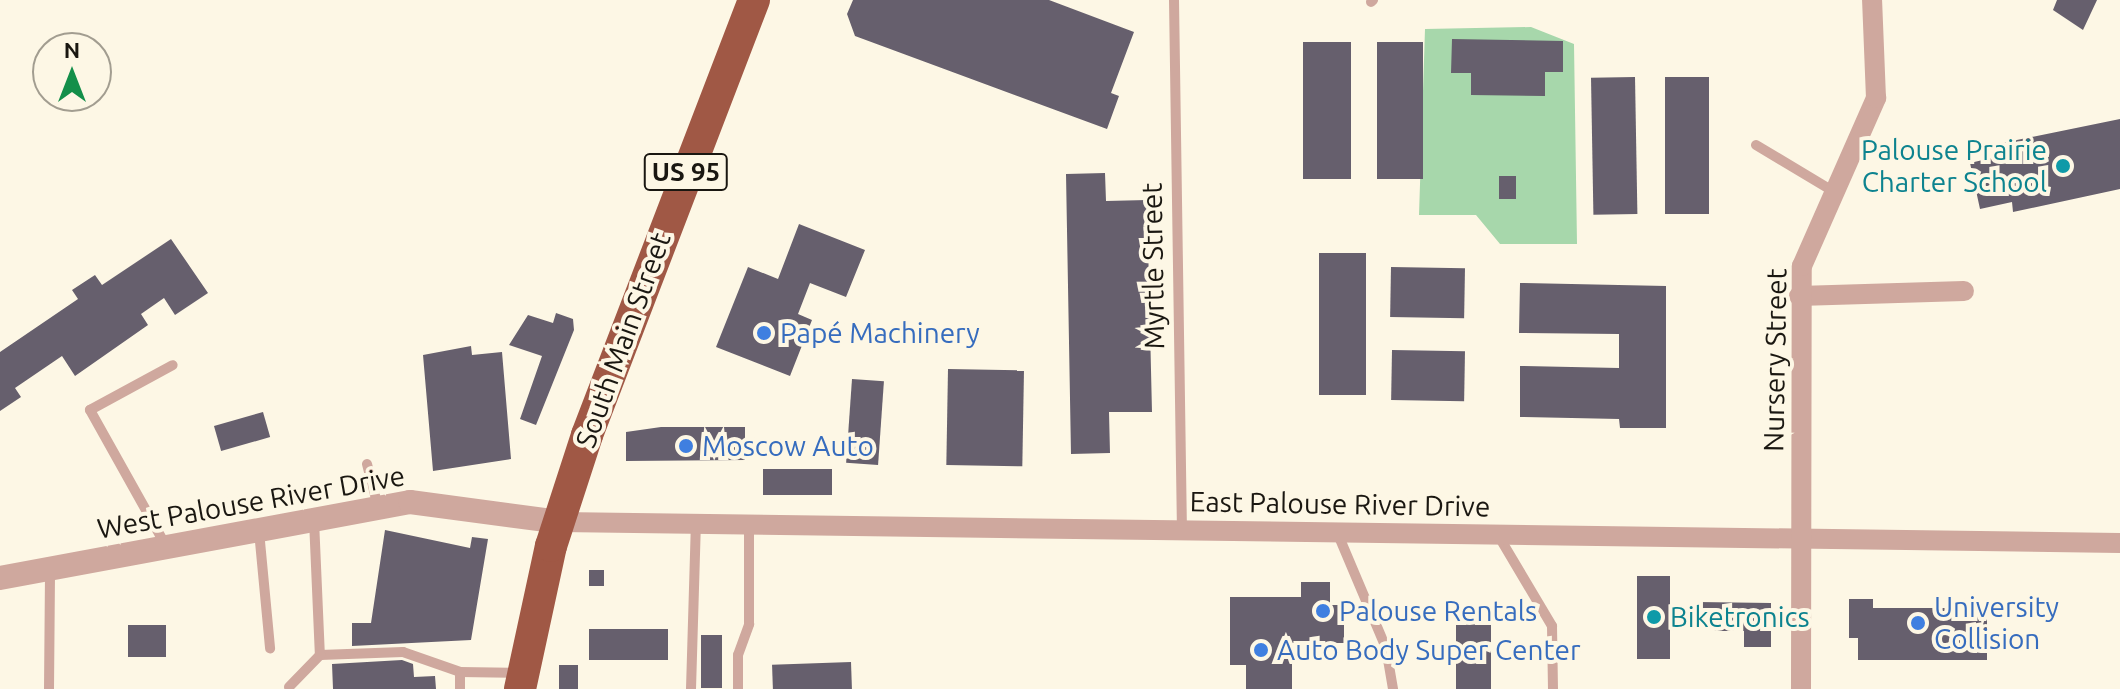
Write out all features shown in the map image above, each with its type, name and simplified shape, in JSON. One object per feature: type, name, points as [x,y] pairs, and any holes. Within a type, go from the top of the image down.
[{"type":"highway","name":"South Main Street","points":[[522,681],[560,522],[619,344],[754,0]]},
{"type":"street","name":"Nursery Street","points":[[1801,689],[1799,296],[1813,231],[1876,98],[1872,0]]},
{"type":"street","points":[[1799,296],[1964,291]]},
{"type":"street","name":"West Palouse River Drive","points":[[0,578],[378,507],[438,504],[560,522]]},
{"type":"street","name":"East Palouse River Drive","points":[[560,522],[1800,535],[2120,543]]},
{"type":"lane","name":"Myrtle Street","points":[[1174,0],[1182,530]]},
{"type":"lane","points":[[1756,145],[1833,191]]},
{"type":"lane","points":[[166,546],[90,410],[173,365]]},
{"type":"lane","points":[[367,464],[378,507]]},
{"type":"lane","points":[[314,518],[320,655]]},
{"type":"lane","points":[[691,689],[696,525]]},
{"type":"lane","points":[[738,689],[738,655],[749,624],[749,526]]},
{"type":"lane","points":[[258,529],[270,648]]},
{"type":"lane","points":[[1337,532],[1376,619],[1393,689]]},
{"type":"lane","points":[[1497,533],[1552,626],[1553,689]]},
{"type":"lane","points":[[49,689],[50,569]]},
{"type":"lane","points":[[289,687],[320,655],[403,652],[460,672],[522,681]]},
{"type":"lane","points":[[460,672],[460,689]]},
{"type":"green space","points":[[1531,27],[1574,44],[1577,244],[1500,244],[1476,215],[1419,215],[1425,29]]},
{"type":"building","points":[[853,0],[1049,0],[1134,32],[1111,93],[1119,96],[1107,129],[855,36],[847,14]]},
{"type":"building","points":[[2057,0],[2097,0],[2083,30],[2053,10]]},
{"type":"building","points":[[1452,39],[1563,41],[1563,72],[1545,72],[1545,96],[1471,95],[1471,73],[1451,73]]},
{"type":"building","points":[[1303,42],[1351,42],[1351,179],[1303,179]]},
{"type":"building","points":[[1377,42],[1423,42],[1423,179],[1377,179]]},
{"type":"building","points":[[1635,77],[1637,214],[1593,215],[1591,78]]},
{"type":"building","points":[[1665,77],[1709,77],[1709,214],[1665,214]]},
{"type":"building","name":"Palouse Prairie Charter School","points":[[2120,119],[2120,189],[2013,212],[2012,202],[1980,209],[1970,163],[2004,155],[2002,143]]},
{"type":"building","points":[[1105,173],[1106,201],[1147,200],[1152,412],[1109,412],[1110,453],[1071,454],[1066,174]]},
{"type":"building","points":[[1499,176],[1516,176],[1516,199],[1499,199]]},
{"type":"building","name":"Papé Machinery","points":[[799,224],[865,250],[846,297],[810,283],[798,314],[812,320],[790,376],[716,347],[748,267],[778,279]]},
{"type":"building","points":[[171,239],[208,293],[175,315],[164,298],[141,314],[148,325],[75,376],[62,356],[15,388],[21,397],[0,411],[0,352],[78,299],[72,290],[95,275],[102,285]]},
{"type":"building","points":[[1319,253],[1366,253],[1366,395],[1319,395]]},
{"type":"building","points":[[1391,267],[1465,268],[1464,318],[1390,317]]},
{"type":"building","points":[[1520,283],[1666,286],[1666,428],[1620,428],[1619,419],[1520,417],[1520,366],[1619,368],[1619,334],[1519,333]]},
{"type":"building","points":[[556,313],[573,319],[574,330],[536,425],[520,419],[542,356],[509,345],[528,315],[553,323]]},
{"type":"building","points":[[471,346],[472,355],[502,352],[511,459],[433,471],[423,355]]},
{"type":"building","points":[[1392,350],[1465,351],[1464,401],[1391,400]]},
{"type":"building","points":[[948,369],[1024,370],[1022,466],[946,465]]},
{"type":"building","points":[[852,379],[884,381],[878,465],[846,463]]},
{"type":"building","points":[[263,412],[270,437],[221,451],[214,426]]},
{"type":"building","name":"Moscow Auto","points":[[661,427],[745,427],[745,460],[626,461],[626,432]]},
{"type":"building","points":[[763,469],[832,469],[832,495],[763,495]]},
{"type":"building","points":[[385,530],[470,548],[472,537],[488,539],[471,640],[352,646],[352,623],[371,623]]},
{"type":"building","points":[[589,570],[604,570],[604,586],[589,586]]},
{"type":"building","name":"Biketronics","points":[[1637,576],[1670,576],[1670,659],[1637,659]]},
{"type":"building","points":[[1301,582],[1330,582],[1330,605],[1344,605],[1344,643],[1292,643],[1292,689],[1246,689],[1246,665],[1230,665],[1230,597],[1301,597]]},
{"type":"building","name":"University Collision","points":[[1849,599],[1873,599],[1873,608],[1987,608],[1987,660],[1858,660],[1858,638],[1849,638]]},
{"type":"building","points":[[1698,602],[1771,603],[1771,647],[1744,647],[1744,631],[1698,631]]},
{"type":"building","points":[[1456,620],[1491,620],[1491,689],[1456,689]]},
{"type":"building","points":[[128,625],[166,625],[166,657],[128,657]]},
{"type":"building","points":[[589,629],[668,629],[668,660],[589,660]]},
{"type":"building","points":[[701,635],[722,635],[722,688],[701,688]]},
{"type":"building","points":[[402,660],[413,664],[414,677],[435,676],[436,689],[333,689],[332,664]]},
{"type":"building","points":[[851,662],[852,689],[773,689],[772,665]]},
{"type":"building","points":[[559,665],[578,665],[578,689],[559,689]]},
{"type":"place","name":"Palouse Prairie Charter School","points":[[2063,166]]},
{"type":"place","name":"Papé Machinery","points":[[764,333]]},
{"type":"place","name":"Moscow Auto","points":[[686,446]]},
{"type":"place","name":"Palouse Rentals","points":[[1323,611]]},
{"type":"place","name":"Biketronics","points":[[1654,617]]},
{"type":"place","name":"University Collision","points":[[1918,623]]},
{"type":"place","name":"Auto Body Super Center","points":[[1261,650]]}]
